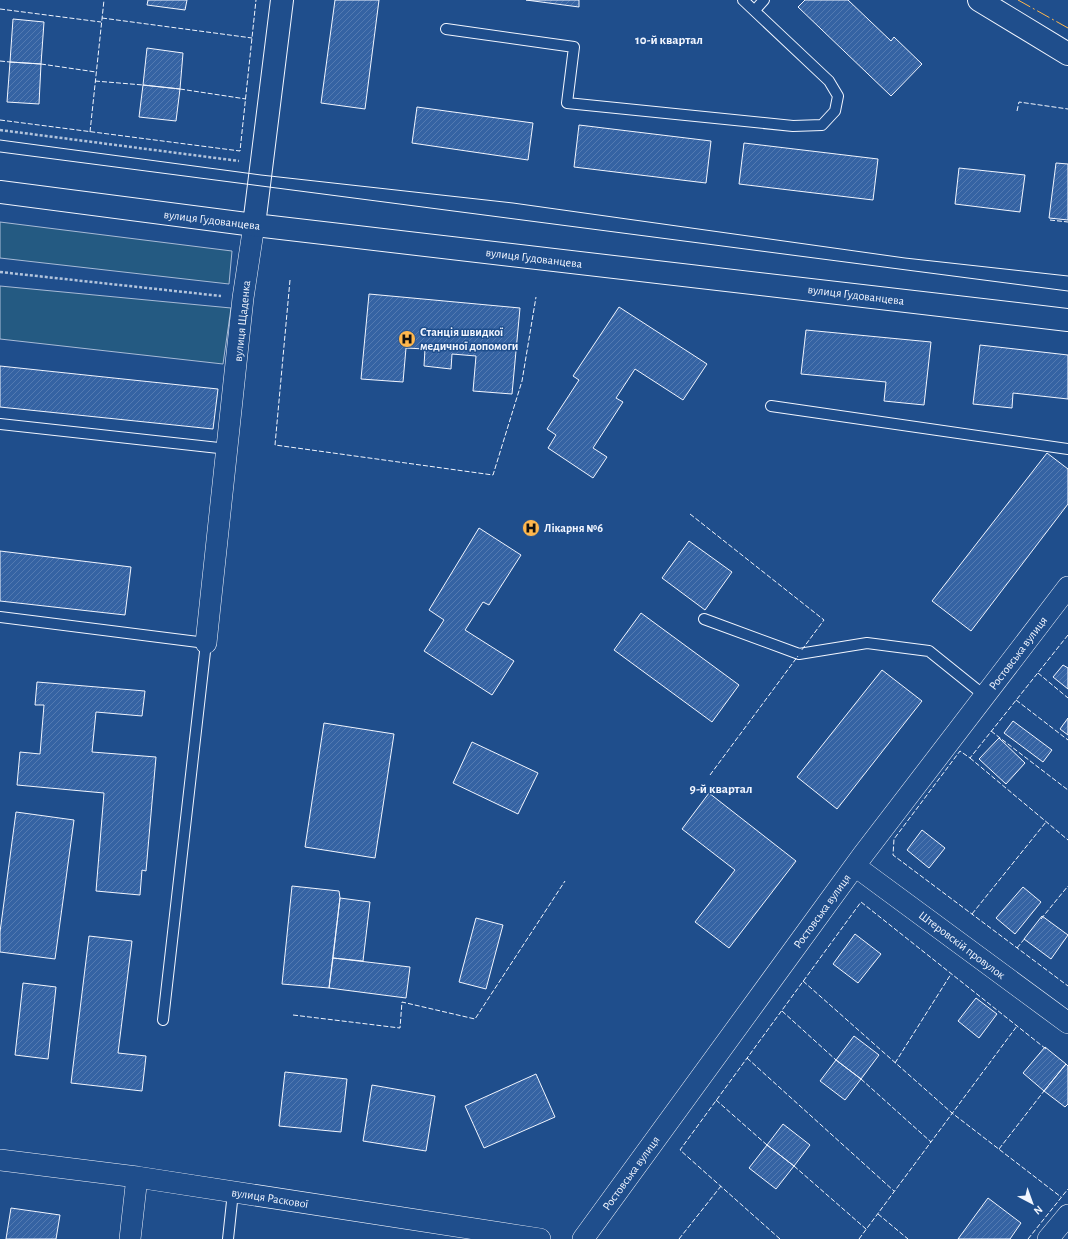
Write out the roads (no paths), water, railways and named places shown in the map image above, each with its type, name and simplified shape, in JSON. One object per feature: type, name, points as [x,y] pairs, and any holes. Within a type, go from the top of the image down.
[{"type":"street","name":"вулиця Щаденка","points":[[206,643],[244,298],[282,0]]},
{"type":"street","points":[[979,0],[1068,54]]},
{"type":"street","name":"вулиця Гудованцева","points":[[0,192],[254,226],[1068,320]]},
{"type":"street","name":"Ростовська вулиця","points":[[583,1239],[855,866],[1068,587]]},
{"type":"street","name":"Штеровскій провулок","points":[[855,866],[1068,1024]]},
{"type":"street","name":"вулиця Раскової","points":[[0,1160],[138,1177],[477,1234],[540,1239]]},
{"type":"street","points":[[130,1239],[138,1177]]},
{"type":"street","points":[[1048,1239],[1068,1215]]},
{"type":"lane","points":[[446,29],[574,47],[567,103],[793,126],[822,125],[835,111],[838,96],[829,81],[743,0]]},
{"type":"lane","points":[[754,10],[764,0]]},
{"type":"lane","points":[[771,406],[1068,449]]},
{"type":"lane","points":[[0,424],[228,449]]},
{"type":"lane","points":[[0,616],[206,643],[163,1020]]},
{"type":"lane","points":[[704,619],[799,654],[867,643],[930,651],[985,696]]},
{"type":"lane","points":[[228,1239],[233,1192]]},
{"type":"tram line","points":[[0,140],[261,175],[513,203],[905,258],[1068,276]]},
{"type":"tram line","points":[[0,152],[1068,291]]},
{"type":"place","name":"Станція швидкої медичної допомоги","points":[[407,339]]},
{"type":"place","name":"Лікарня №6","points":[[531,528]]},
{"type":"district","name":"10-й квартал","points":[[669,39]]},
{"type":"district","name":"9-й квартал","points":[[721,788]]}]
